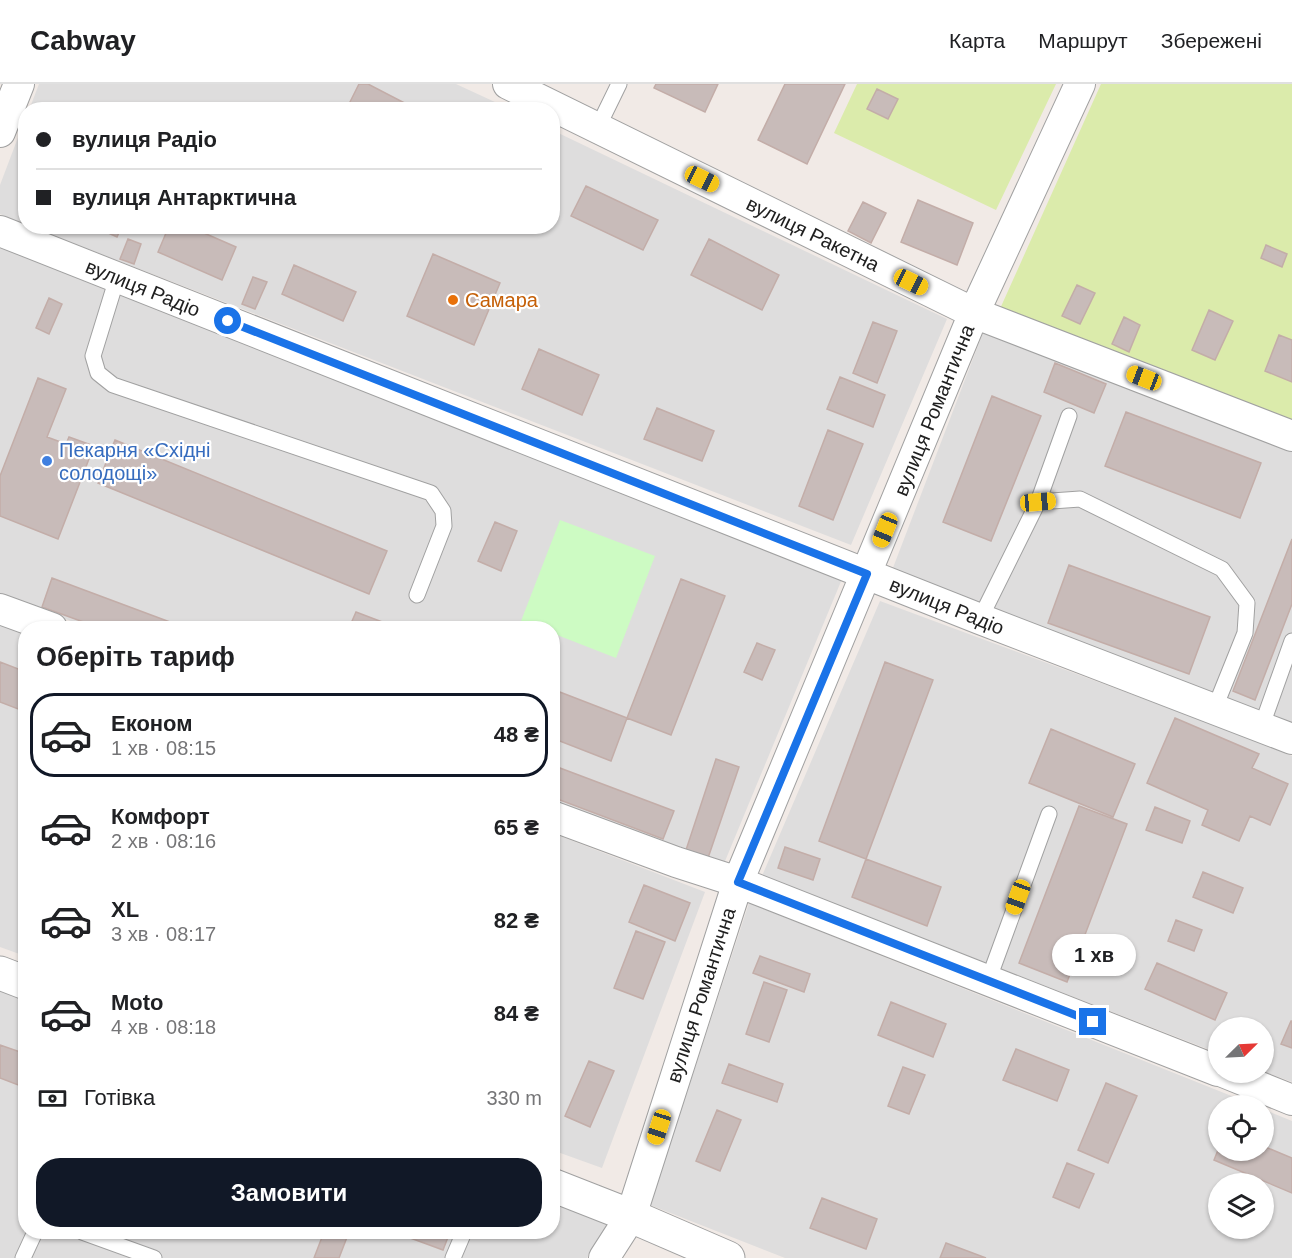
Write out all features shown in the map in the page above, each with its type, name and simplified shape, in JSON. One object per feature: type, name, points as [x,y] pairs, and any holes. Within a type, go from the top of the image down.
[{"type":"street","points":[[0,132],[19,84]]},
{"type":"street","name":"вулиця Ракетна","points":[[508,84],[546,102]]},
{"type":"street","name":"вулиця Романтична","points":[[604,1258],[631,1216],[738,882],[974,313],[1080,84]]},
{"type":"street","name":"вулиця Ракетна","points":[[560,109],[974,313],[1292,436]]},
{"type":"street","name":"вулиця Радіо","points":[[0,231],[980,619],[1292,739]]},
{"type":"street","points":[[0,609],[33,621]]},
{"type":"street","points":[[560,819],[676,862],[738,882],[1208,1067]]},
{"type":"street","points":[[0,973],[18,980]]},
{"type":"street","points":[[1250,1083],[1292,1100]]},
{"type":"street","points":[[560,1188],[728,1258]]},
{"type":"lane","points":[[598,127],[619,84]]},
{"type":"lane","points":[[117,278],[93,356],[98,373],[113,384],[431,493],[443,511],[444,526],[417,595]]},
{"type":"lane","points":[[980,619],[1038,502],[1069,416]]},
{"type":"lane","points":[[1038,502],[1080,499],[1222,569],[1247,603],[1245,633],[1215,710]]},
{"type":"lane","points":[[1261,728],[1290,650]]},
{"type":"lane","points":[[988,981],[1048,814]]},
{"type":"lane","points":[[23,1258],[32,1239]]},
{"type":"lane","points":[[101,1239],[154,1258]]},
{"type":"lane","points":[[453,1258],[461,1239]]},
{"type":"shaded area","points":[[39,84],[456,84],[495,102],[32,102]]},
{"type":"shaded area","points":[[560,134],[947,319],[851,545],[49,234],[560,234]]},
{"type":"shaded area","points":[[18,137],[18,221],[0,214],[0,185]]},
{"type":"shaded area","points":[[0,246],[842,579],[723,866],[560,805],[560,621],[71,621],[0,595]]},
{"type":"shaded area","points":[[984,330],[1292,449],[1292,728],[891,573]]},
{"type":"shaded area","points":[[880,601],[1249,738],[1292,756],[1292,1082],[1274,1075],[1274,1017],[1208,1017],[1208,1049],[762,876]]},
{"type":"shaded area","points":[[0,621],[18,628],[18,953],[0,947]]},
{"type":"shaded area","points":[[560,836],[705,892],[602,1168],[560,1153]]},
{"type":"shaded area","points":[[749,903],[1229,1095],[1208,1095],[1208,1161],[1274,1161],[1274,1114],[1292,1121],[1292,1258],[785,1258],[650,1205]]},
{"type":"shaded area","points":[[0,988],[18,994],[18,1239],[560,1239],[560,1201],[611,1221],[587,1258],[0,1258]]},
{"type":"green space","points":[[857,84],[1056,84],[996,210],[834,133]]},
{"type":"green space","points":[[1101,84],[1292,84],[1292,423],[999,311]]},
{"type":"green space","points":[[560,520],[655,556],[616,658],[560,636],[560,621],[521,621]]},
{"type":"building","points":[[359,84],[368,84],[403,102],[350,102]]},
{"type":"building","points":[[656,84],[718,84],[705,112],[654,88]]},
{"type":"building","points":[[785,84],[845,84],[807,164],[758,140]]},
{"type":"building","points":[[877,89],[898,99],[888,119],[867,109]]},
{"type":"building","points":[[586,186],[658,220],[643,250],[571,216]]},
{"type":"building","points":[[918,200],[973,223],[957,265],[901,242]]},
{"type":"building","points":[[863,202],[886,213],[871,243],[848,231]]},
{"type":"building","points":[[166,234],[206,234],[236,247],[222,280],[158,252]]},
{"type":"building","points":[[128,239],[141,244],[134,264],[120,259]]},
{"type":"building","points":[[709,239],[779,275],[762,310],[691,275]]},
{"type":"building","points":[[1266,245],[1287,254],[1282,267],[1261,258]]},
{"type":"building","name":"Самара","points":[[433,254],[500,283],[474,345],[407,316]]},
{"type":"building","points":[[294,265],[356,292],[343,321],[282,294]]},
{"type":"building","points":[[253,277],[267,282],[255,309],[242,304]]},
{"type":"building","points":[[1077,285],[1095,293],[1080,324],[1062,316]]},
{"type":"building","points":[[49,298],[62,304],[49,334],[36,328]]},
{"type":"building","points":[[1209,310],[1233,321],[1215,360],[1192,350]]},
{"type":"building","points":[[1124,317],[1140,325],[1129,352],[1112,344]]},
{"type":"building","points":[[873,322],[897,331],[877,383],[853,373]]},
{"type":"building","points":[[1279,335],[1292,340],[1292,382],[1265,371]]},
{"type":"building","points":[[539,349],[599,375],[582,415],[522,389]]},
{"type":"building","points":[[1055,363],[1106,384],[1094,413],[1044,392]]},
{"type":"building","points":[[840,377],[885,395],[873,427],[827,409]]},
{"type":"building","name":"Пекарня «Східні солодощі»","points":[[38,378],[66,389],[47,437],[66,444],[69,437],[94,446],[58,539],[0,516],[0,476]]},
{"type":"building","points":[[992,396],[1041,416],[991,541],[943,522]]},
{"type":"building","points":[[657,408],[714,431],[702,461],[644,439]]},
{"type":"building","points":[[1126,412],[1261,463],[1240,518],[1105,466]]},
{"type":"building","points":[[828,430],[863,444],[833,520],[799,506]]},
{"type":"building","points":[[115,440],[387,551],[369,594],[98,483]]},
{"type":"building","points":[[495,522],[517,531],[501,571],[478,561]]},
{"type":"building","points":[[1292,539],[1292,604],[1255,700],[1233,691]]},
{"type":"building","points":[[1069,565],[1210,617],[1189,674],[1048,623]]},
{"type":"building","points":[[52,578],[167,621],[81,621],[42,607]]},
{"type":"building","points":[[681,579],[725,596],[671,735],[627,718]]},
{"type":"building","points":[[356,612],[380,621],[352,621]]},
{"type":"building","points":[[757,643],[775,650],[762,680],[744,672]]},
{"type":"building","points":[[0,662],[18,669],[18,709],[0,702]]},
{"type":"building","points":[[885,662],[933,680],[866,859],[819,841]]},
{"type":"building","points":[[560,692],[627,718],[611,761],[560,741]]},
{"type":"building","points":[[1175,718],[1259,754],[1252,768],[1288,784],[1270,825],[1250,816],[1239,841],[1202,825],[1208,810],[1147,783]]},
{"type":"building","points":[[1051,729],[1135,764],[1113,817],[1029,783]]},
{"type":"building","points":[[716,759],[739,767],[708,858],[686,850]]},
{"type":"building","points":[[560,768],[674,811],[663,839],[560,800]]},
{"type":"building","points":[[1079,806],[1127,824],[1067,982],[1019,963]]},
{"type":"building","points":[[1155,807],[1190,821],[1182,843],[1146,830]]},
{"type":"building","points":[[785,847],[820,859],[813,880],[778,868]]},
{"type":"building","points":[[866,859],[941,887],[927,926],[852,897]]},
{"type":"building","points":[[1203,872],[1243,888],[1233,913],[1193,897]]},
{"type":"building","points":[[644,885],[690,903],[675,941],[629,922]]},
{"type":"building","points":[[1176,920],[1202,930],[1194,951],[1168,941]]},
{"type":"building","points":[[636,931],[665,942],[643,999],[614,988]]},
{"type":"building","points":[[760,956],[810,974],[804,992],[753,973]]},
{"type":"building","points":[[1157,963],[1227,993],[1216,1017],[1208,1017],[1145,989]]},
{"type":"building","points":[[764,982],[787,990],[769,1042],[746,1034]]},
{"type":"building","points":[[891,1002],[946,1024],[933,1057],[878,1035]]},
{"type":"building","points":[[1292,1021],[1292,1048],[1281,1044]]},
{"type":"building","points":[[0,1045],[18,1051],[18,1085],[0,1078]]},
{"type":"building","points":[[1016,1049],[1069,1070],[1057,1101],[1003,1080]]},
{"type":"building","points":[[589,1061],[614,1071],[590,1127],[565,1116]]},
{"type":"building","points":[[729,1064],[783,1084],[777,1102],[722,1083]]},
{"type":"building","points":[[903,1067],[925,1075],[909,1114],[888,1106]]},
{"type":"building","points":[[1106,1083],[1137,1096],[1108,1163],[1078,1150]]},
{"type":"building","points":[[717,1110],[741,1120],[720,1171],[696,1161]]},
{"type":"building","points":[[1274,1151],[1292,1158],[1292,1193],[1274,1185],[1274,1173],[1245,1173],[1216,1161],[1274,1161]]},
{"type":"building","points":[[1067,1163],[1094,1174],[1079,1208],[1053,1197]]},
{"type":"building","points":[[822,1198],[877,1219],[866,1249],[810,1228]]},
{"type":"building","points":[[321,1239],[346,1239],[339,1258],[314,1258]]},
{"type":"building","points":[[413,1239],[447,1239],[443,1250]]},
{"type":"building","points":[[946,1243],[986,1258],[940,1258]]},
{"type":"place","name":"Самара","points":[[453,300]]},
{"type":"place","name":"Пекарня «Східні солодощі»","points":[[47,461]]},
{"type":"route","points":[[228,321],[867,574],[738,882],[1093,1022]]}]
